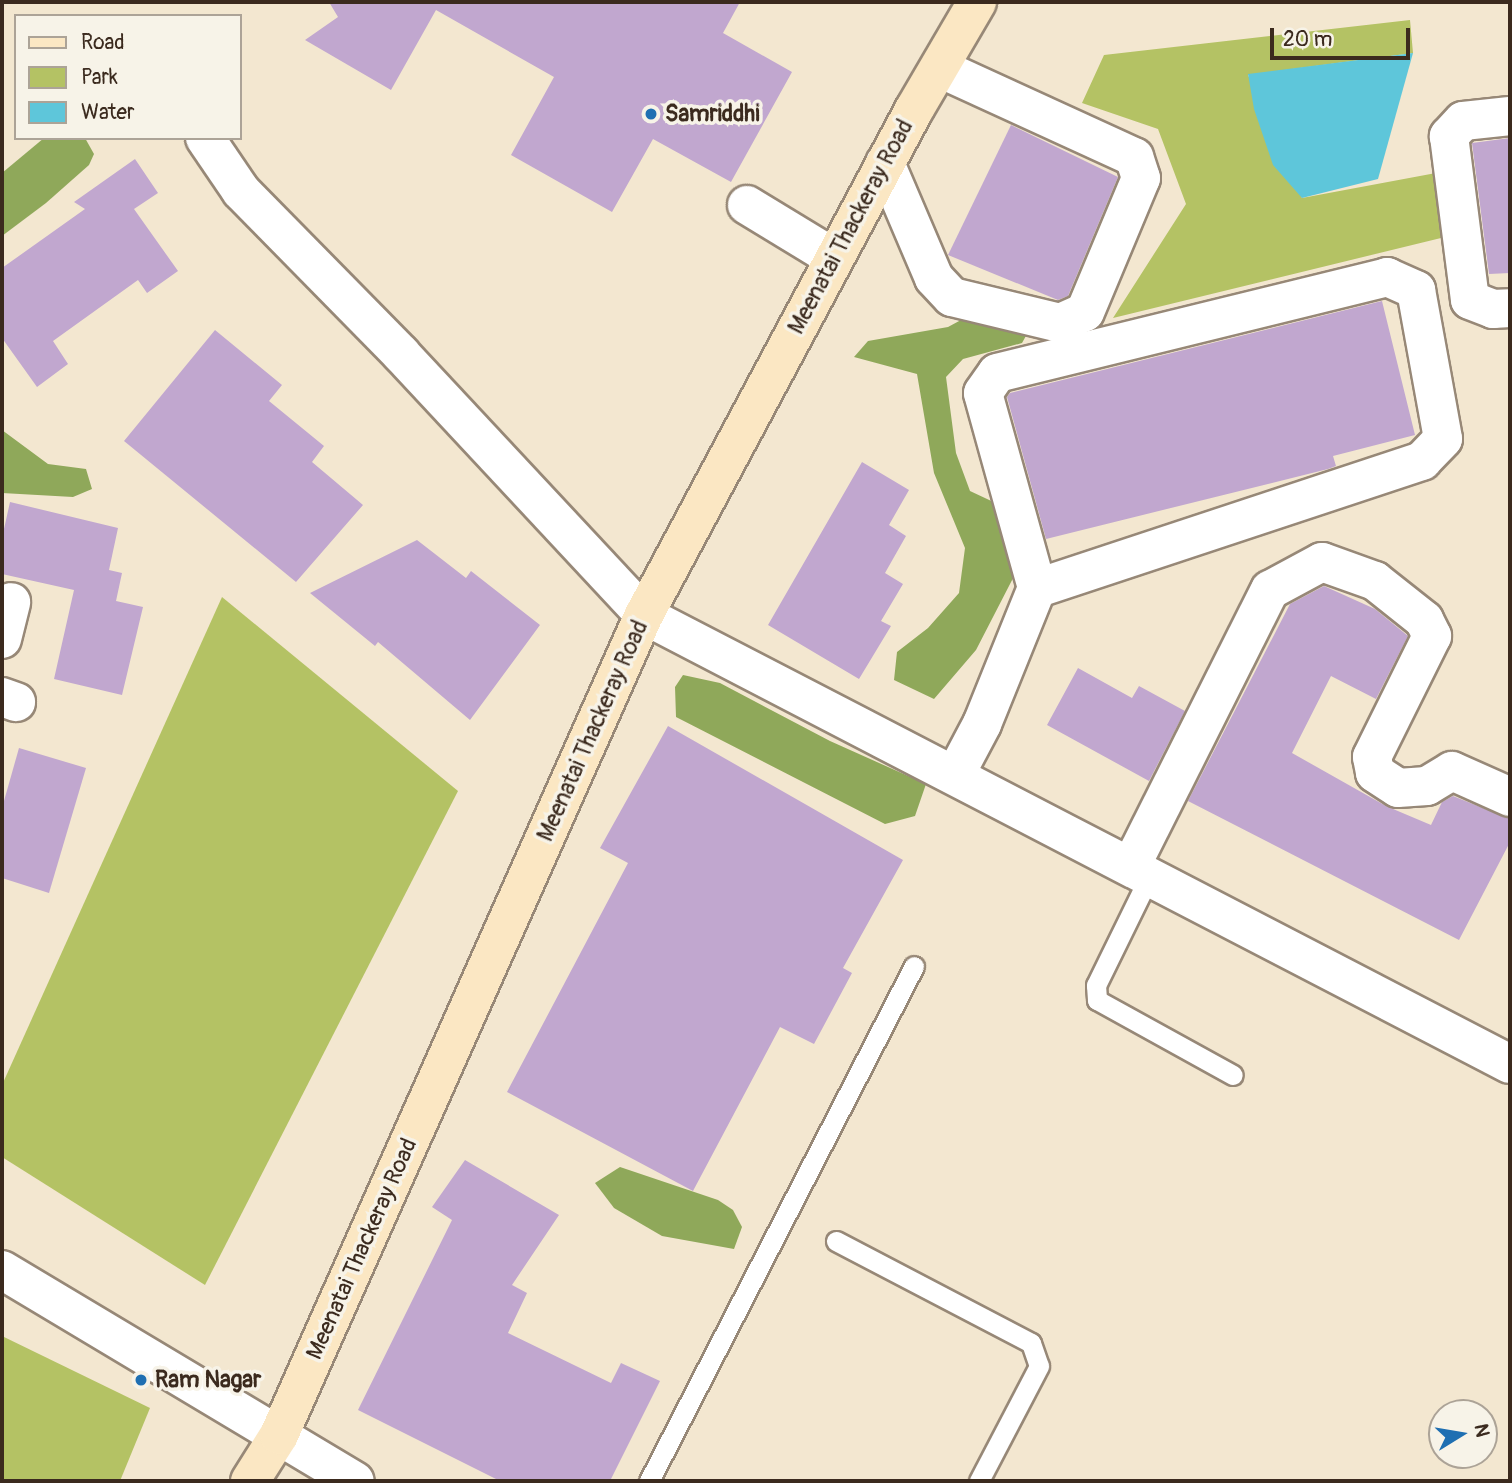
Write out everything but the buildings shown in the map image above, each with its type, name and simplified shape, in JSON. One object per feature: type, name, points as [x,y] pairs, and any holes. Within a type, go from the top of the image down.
[{"type":"street","name":"Meenatai Thackeray Road","points":[[250,1481],[279,1435],[644,615],[885,163],[940,68],[971,4]]},
{"type":"street","points":[[885,163],[934,278],[952,298],[1060,323],[1085,312],[1141,178],[1134,157],[940,68]]},
{"type":"street","points":[[1510,116],[1463,121],[1449,136],[1470,300],[1493,309],[1510,308]]},
{"type":"street","points":[[206,140],[241,191],[401,354],[644,615],[1510,1064]]},
{"type":"street","points":[[747,205],[834,258]]},
{"type":"street","points":[[956,775],[982,724],[1037,588],[983,393],[997,373],[1387,277],[1416,290],[1443,439],[1422,461],[1037,588]]},
{"type":"street","points":[[1140,870],[1270,590],[1322,562],[1375,582],[1424,620],[1432,636],[1372,757],[1375,773],[1398,788],[1427,786],[1452,771],[1510,797]]},
{"type":"street","points":[[2,639],[11,602]]},
{"type":"street","points":[[2,1270],[355,1481]]},
{"type":"lane","points":[[1140,870],[1096,985],[1097,1000],[1233,1075]]},
{"type":"lane","points":[[649,1481],[914,966]]},
{"type":"lane","points":[[836,1241],[1031,1343],[1039,1366],[979,1481]]},
{"type":"green space","points":[[1410,20],[1413,53],[1248,75],[1302,198],[1436,173],[1441,238],[1113,318],[1186,204],[1158,129],[1082,103],[1104,55]]},
{"type":"green space","points":[[42,140],[86,140],[94,154],[89,165],[46,203],[2,236],[2,173]]},
{"type":"green space","points":[[987,306],[1032,325],[1022,343],[963,359],[946,377],[956,453],[970,491],[1002,506],[1026,553],[976,650],[934,699],[894,680],[897,652],[928,628],[959,593],[965,548],[934,473],[917,374],[854,357],[868,341],[948,327]]},
{"type":"green space","points":[[2,430],[48,464],[86,469],[92,489],[73,497],[2,493]]},
{"type":"green space","points":[[222,597],[458,791],[205,1285],[2,1157],[2,1085]]},
{"type":"green space","points":[[683,675],[720,683],[830,741],[926,784],[915,816],[885,824],[676,717],[675,687]]},
{"type":"green space","points":[[620,1167],[718,1200],[733,1210],[742,1227],[734,1249],[662,1236],[614,1208],[595,1183]]},
{"type":"green space","points":[[2,1336],[150,1408],[120,1481],[2,1481]]},
{"type":"water","points":[[1413,53],[1378,179],[1302,198],[1273,165],[1254,109],[1248,74]]},
{"type":"place","name":"Samriddhi","points":[[651,114]]},
{"type":"place","name":"Ram Nagar","points":[[141,1380]]}]
